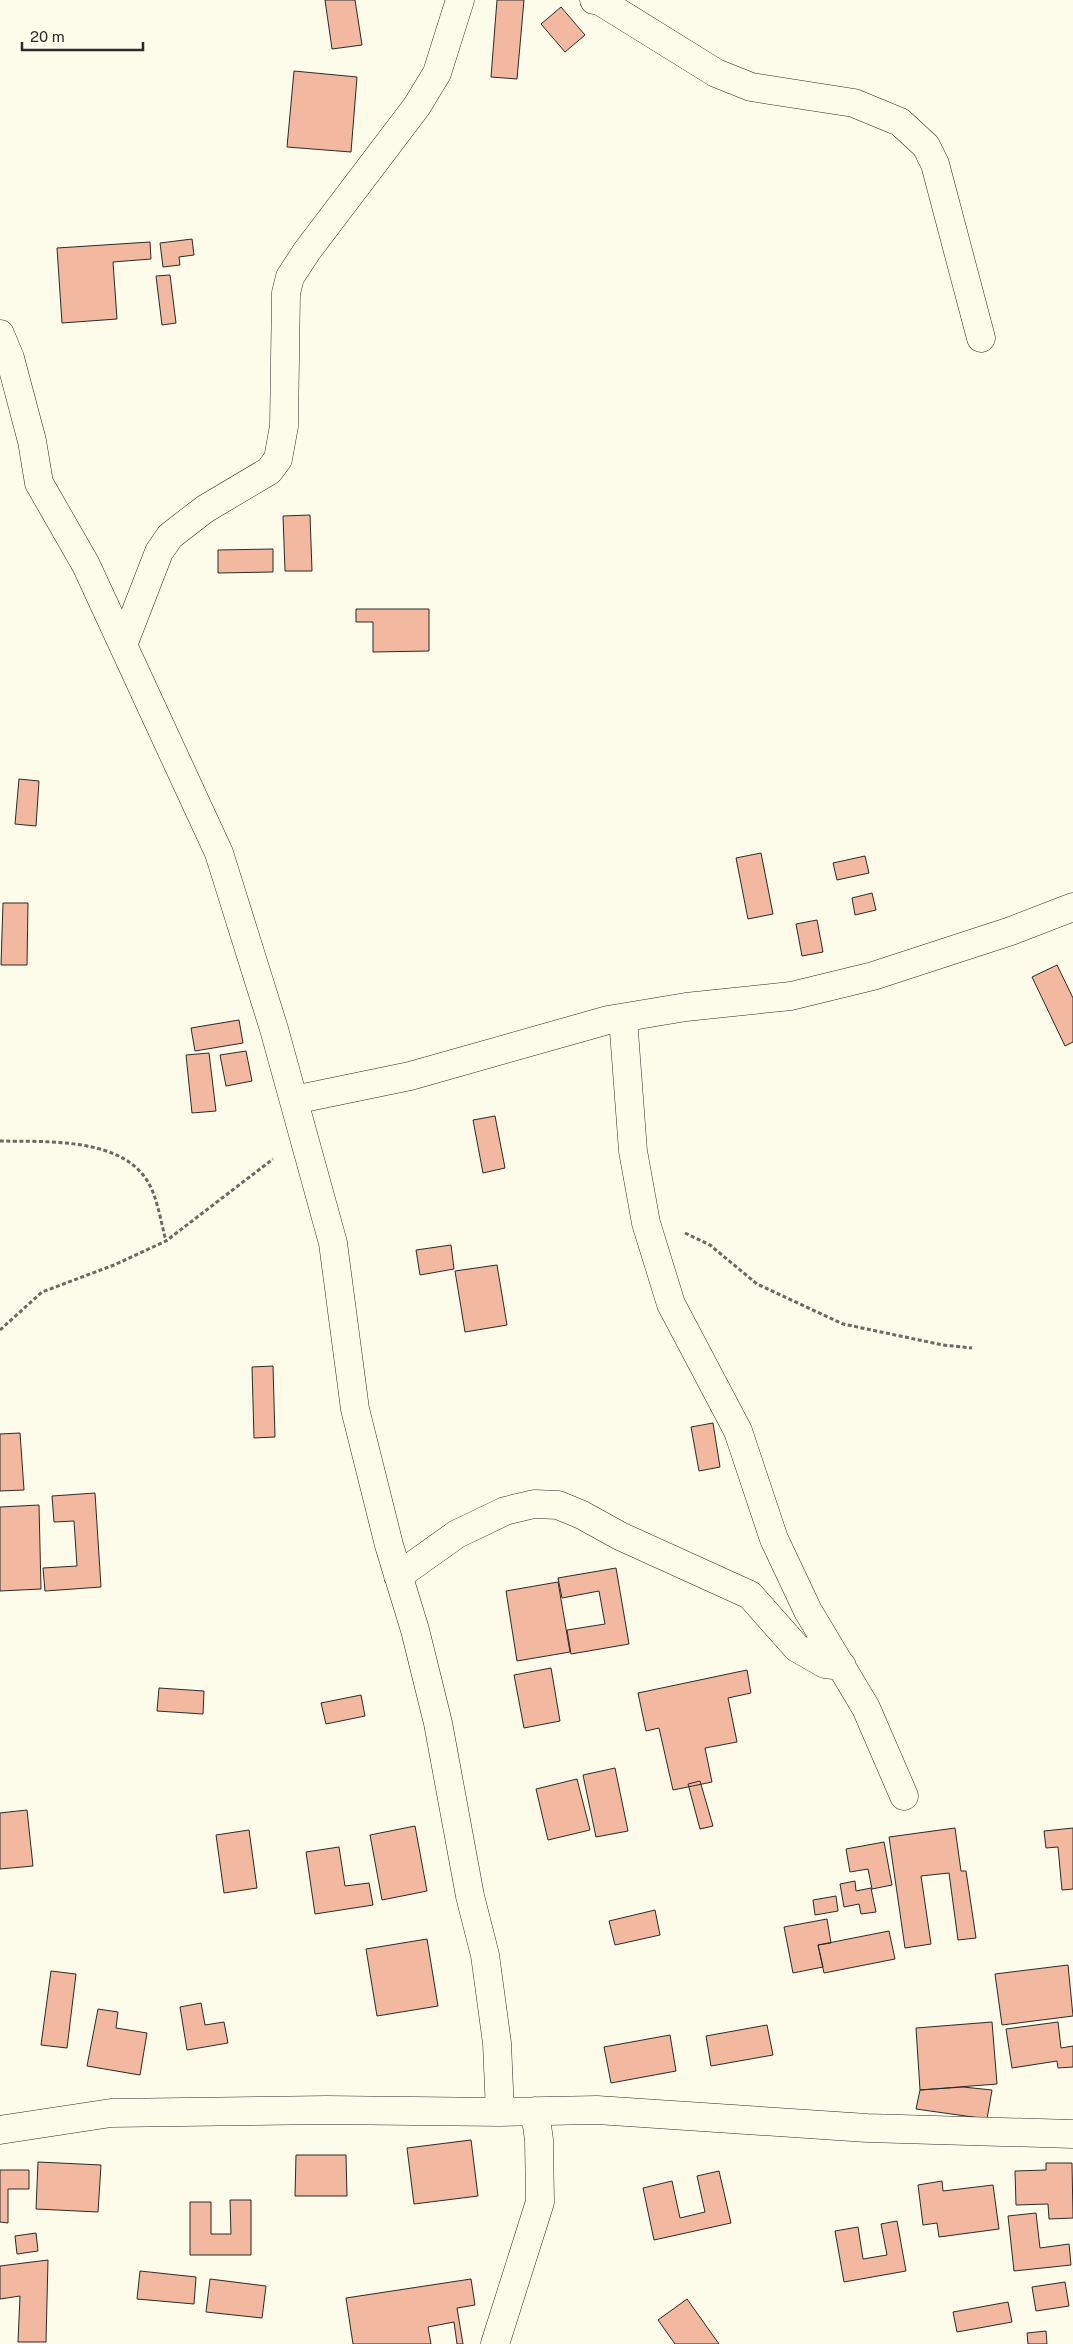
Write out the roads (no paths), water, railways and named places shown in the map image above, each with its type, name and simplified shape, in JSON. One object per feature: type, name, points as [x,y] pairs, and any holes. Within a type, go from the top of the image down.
[{"type":"street","points":[[123,645],[159,552],[170,536],[205,509],[269,471],[278,459],[284,426],[286,293],[290,277],[306,251],[417,106],[437,73],[460,0]]},
{"type":"street","points":[[594,0],[600,1],[716,73],[751,88],[854,103],[900,122],[926,146],[935,164],[980,338]]},
{"type":"street","points":[[0,334],[10,358],[32,441],[39,483],[86,565],[219,853],[294,1100],[334,1243],[355,1409],[398,1576],[415,1630],[438,1723],[470,1896],[485,1955],[497,2043],[500,2112]]},
{"type":"street","points":[[294,1100],[410,1076],[608,1020],[686,1007],[791,996],[873,976],[1012,931],[1073,907]]},
{"type":"street","points":[[623,1018],[633,1151],[646,1223],[671,1304],[738,1431],[774,1539],[808,1611],[866,1708],[904,1796]]},
{"type":"street","points":[[398,1576],[457,1534],[505,1510],[534,1504],[558,1505],[582,1515],[620,1536],[750,1595],[797,1648],[825,1664],[842,1666]]},
{"type":"street","points":[[0,2130],[111,2113],[326,2110],[500,2112],[597,2110],[867,2128],[1073,2134]]},
{"type":"street","points":[[495,2344],[540,2202],[539,2140],[534,2111]]}]
